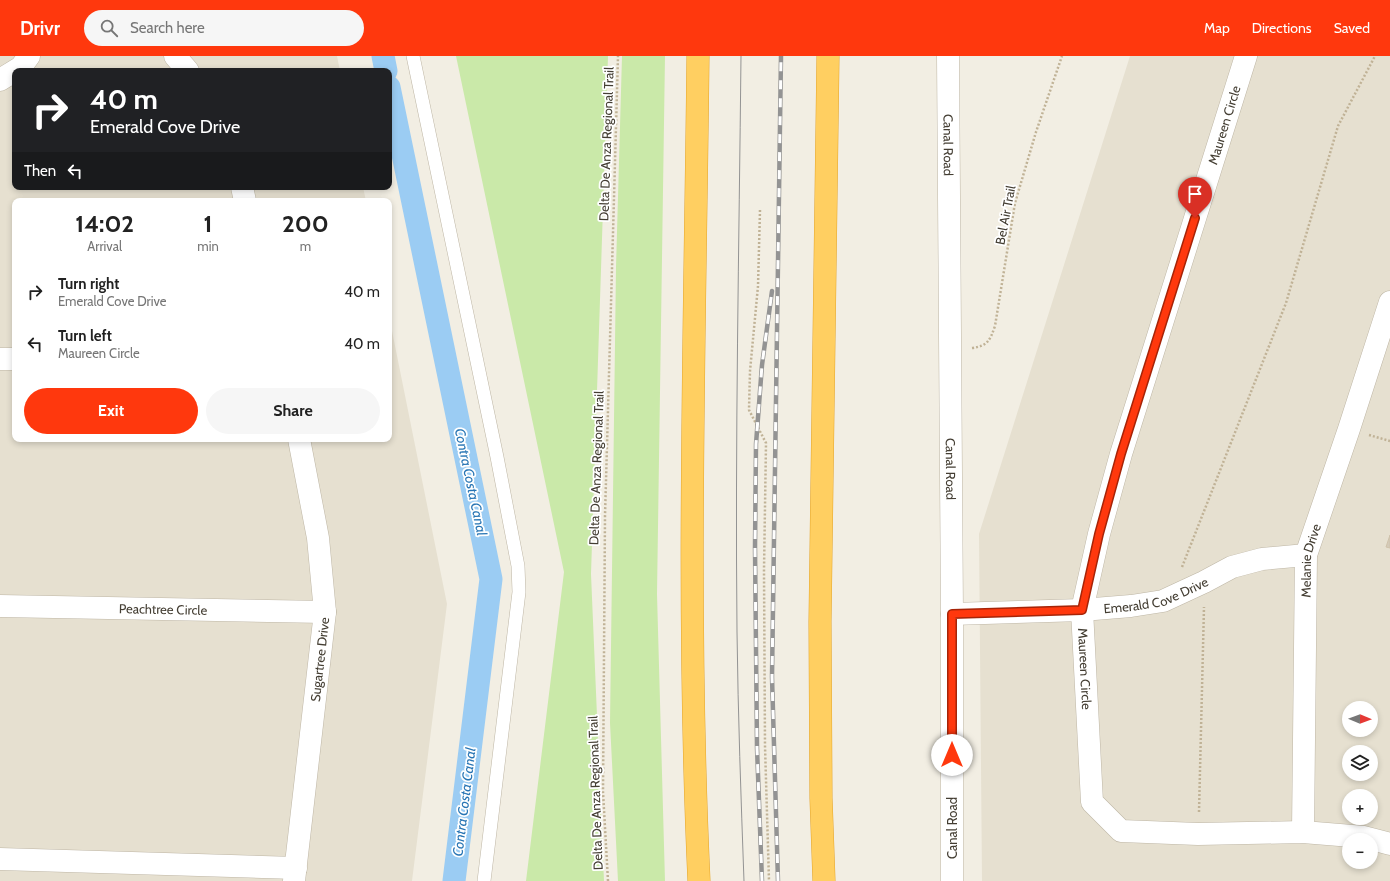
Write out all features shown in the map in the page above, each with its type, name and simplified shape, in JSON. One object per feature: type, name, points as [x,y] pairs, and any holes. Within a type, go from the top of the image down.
[{"type":"highway","points":[[698,56],[692,623],[695,801],[699,881]]},
{"type":"highway","points":[[824,881],[821,798],[820,622],[828,56]]},
{"type":"street","points":[[19,68],[29,56]]},
{"type":"street","points":[[175,56],[185,68]]},
{"type":"street","name":"Canal Road","points":[[948,56],[952,614],[952,881]]},
{"type":"street","name":"Maureen Circle","points":[[1246,56],[1121,454],[1099,534],[1082,610],[1092,802],[1120,830],[1198,834],[1303,832],[1364,837],[1390,844]]},
{"type":"street","points":[[0,80],[12,73]]},
{"type":"street","name":"Melanie Drive","points":[[1303,832],[1306,555],[1390,302]]},
{"type":"street","points":[[0,359],[12,359]]},
{"type":"street","name":"Sugartree Drive","points":[[295,874],[325,612],[318,538],[300,442]]},
{"type":"street","name":"Emerald Cove Drive","points":[[952,614],[1082,610],[1131,606],[1163,601],[1232,567],[1262,559],[1306,555]]},
{"type":"street","name":"Peachtree Circle","points":[[0,606],[325,612]]},
{"type":"street","points":[[0,859],[295,874]]},
{"type":"lane","points":[[414,56],[497,457],[518,566],[519,592],[484,881]]},
{"type":"path","name":"Delta De Anza Regional Trail","points":[[608,881],[603,792],[605,516],[618,56]]},
{"type":"path","name":"Bel Air Trail","points":[[950,352],[980,347],[990,340],[995,326],[1015,203],[1036,132],[1062,56]]},
{"type":"path","points":[[1171,597],[1286,303],[1338,126],[1375,56]]},
{"type":"path","points":[[760,210],[758,286],[750,371],[749,410],[766,443],[764,570],[765,746],[769,881]]},
{"type":"path","points":[[1198,834],[1204,582]]},
{"type":"shaded area","points":[[0,56],[337,56],[339,68],[12,68],[12,190],[364,190],[365,198],[12,198],[12,442],[392,442],[392,331],[447,604],[412,881],[0,881]]},
{"type":"shaded area","points":[[1130,56],[1390,56],[1390,881],[982,881],[979,534]]},
{"type":"green space","points":[[456,56],[608,56],[591,574],[604,881],[526,881],[564,572]]},
{"type":"green space","points":[[622,56],[665,56],[657,594],[665,881],[618,881],[610,723],[616,267]]},
{"type":"building","points":[[1390,535],[1390,548],[1386,547]]},
{"type":"waterway","name":"Contra Costa Canal","points":[[383,56],[385,68]]},
{"type":"waterway","name":"Contra Costa Canal","points":[[392,101],[491,579],[454,881]]},
{"type":"tram line","points":[[741,56],[736,488],[738,694],[744,881]]},
{"type":"railway","points":[[778,881],[772,677],[781,56]]},
{"type":"railway","points":[[762,881],[757,748],[755,548],[756,444],[762,365],[772,291]]},
{"type":"route","points":[[952,755],[952,614],[1082,610],[1099,534],[1121,454],[1195,218]]}]
